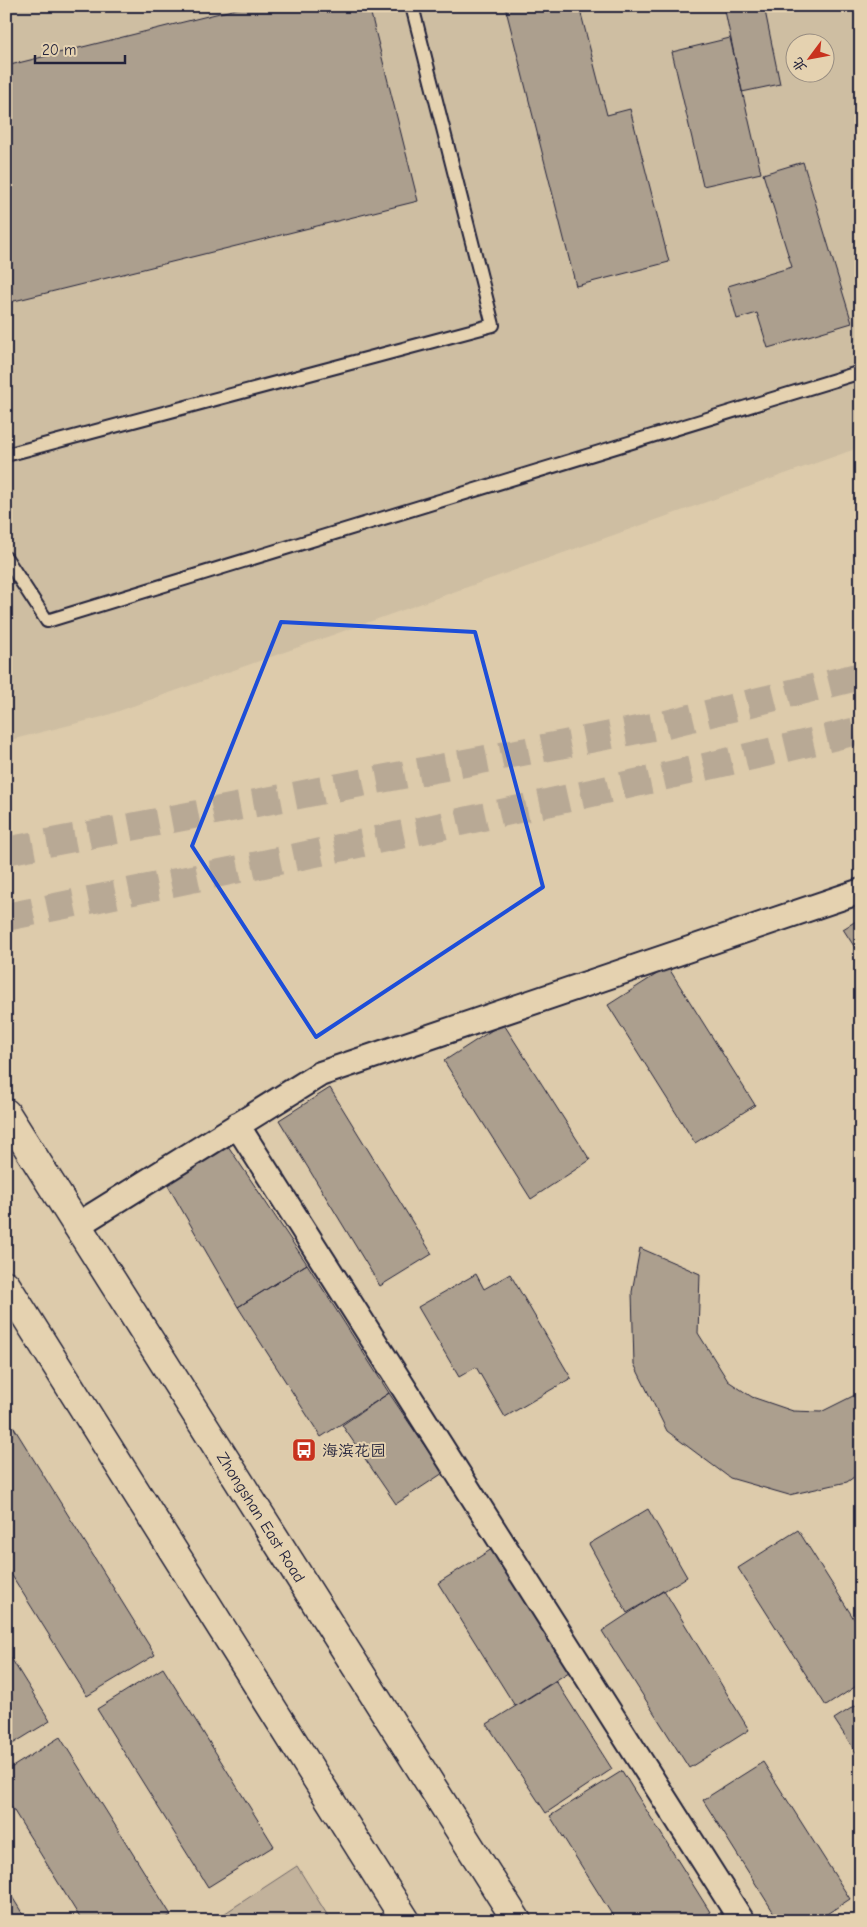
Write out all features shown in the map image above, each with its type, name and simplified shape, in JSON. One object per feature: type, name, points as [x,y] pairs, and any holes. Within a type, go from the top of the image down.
[{"type":"main road","name":"Zhongshan East Road","points":[[6,1113],[517,1921]]},
{"type":"main road","points":[[6,1285],[406,1921]]},
{"type":"street","points":[[76,1226],[320,1074],[861,892]]},
{"type":"street","points":[[238,1125],[742,1921]]},
{"type":"lane","points":[[6,455],[493,325],[412,6]]},
{"type":"lane","points":[[6,558],[47,621],[861,372]]},
{"type":"highlighted area","points":[[281,622],[475,632],[543,887],[316,1037],[192,846]]},
{"type":"shaded area","points":[[6,6],[861,6],[861,447],[102,717],[6,741]]},
{"type":"shaded area","points":[[297,1866],[331,1921],[213,1921]]},
{"type":"building","points":[[248,6],[369,6],[418,201],[6,303],[6,66]]},
{"type":"building","points":[[505,6],[579,6],[607,115],[630,109],[669,262],[576,286]]},
{"type":"building","points":[[724,6],[764,6],[780,84],[742,92]]},
{"type":"building","points":[[730,38],[761,173],[703,186],[672,52]]},
{"type":"building","points":[[803,162],[852,323],[768,348],[757,313],[737,319],[728,286],[792,267],[763,174]]},
{"type":"building","points":[[861,918],[861,957],[843,929]]},
{"type":"building","points":[[668,967],[755,1105],[695,1143],[608,1005]]},
{"type":"building","points":[[503,1023],[590,1160],[531,1199],[444,1061]]},
{"type":"building","points":[[330,1088],[432,1254],[380,1286],[279,1120]]},
{"type":"building","points":[[228,1146],[307,1264],[238,1307],[167,1184]]},
{"type":"building","points":[[640,1248],[700,1274],[698,1333],[728,1381],[752,1397],[793,1411],[821,1412],[861,1392],[861,1472],[847,1482],[789,1495],[730,1478],[667,1431],[634,1364],[632,1292]]},
{"type":"building","points":[[307,1264],[389,1393],[321,1437],[238,1307]]},
{"type":"building","points":[[476,1274],[484,1289],[510,1274],[571,1378],[505,1417],[476,1367],[459,1377],[418,1307]]},
{"type":"building","points":[[389,1393],[443,1473],[396,1504],[342,1425]]},
{"type":"building","points":[[6,1415],[155,1655],[87,1696],[6,1566]]},
{"type":"building","points":[[648,1509],[687,1577],[627,1613],[589,1544]]},
{"type":"building","points":[[798,1530],[861,1630],[861,1683],[826,1706],[738,1568]]},
{"type":"building","points":[[492,1549],[569,1672],[515,1706],[438,1583]]},
{"type":"building","points":[[664,1590],[749,1730],[689,1768],[602,1631]]},
{"type":"building","points":[[6,1650],[50,1721],[6,1748]]},
{"type":"building","points":[[163,1668],[274,1846],[208,1887],[97,1709]]},
{"type":"building","points":[[556,1681],[612,1769],[546,1813],[487,1724]]},
{"type":"building","points":[[861,1702],[861,1760],[834,1719]]},
{"type":"building","points":[[60,1737],[171,1915],[162,1921],[82,1921],[6,1798],[6,1771]]},
{"type":"building","points":[[763,1762],[850,1899],[816,1921],[779,1921],[703,1800]]},
{"type":"building","points":[[622,1771],[710,1912],[696,1921],[616,1921],[550,1816]]},
{"type":"building","points":[[6,1887],[27,1921],[6,1921]]},
{"type":"tunnel","points":[[6,851],[658,726],[861,676]]},
{"type":"tunnel","points":[[6,917],[434,828],[861,730]]},
{"type":"place","name":"海滨花园","points":[[304,1450]]}]
